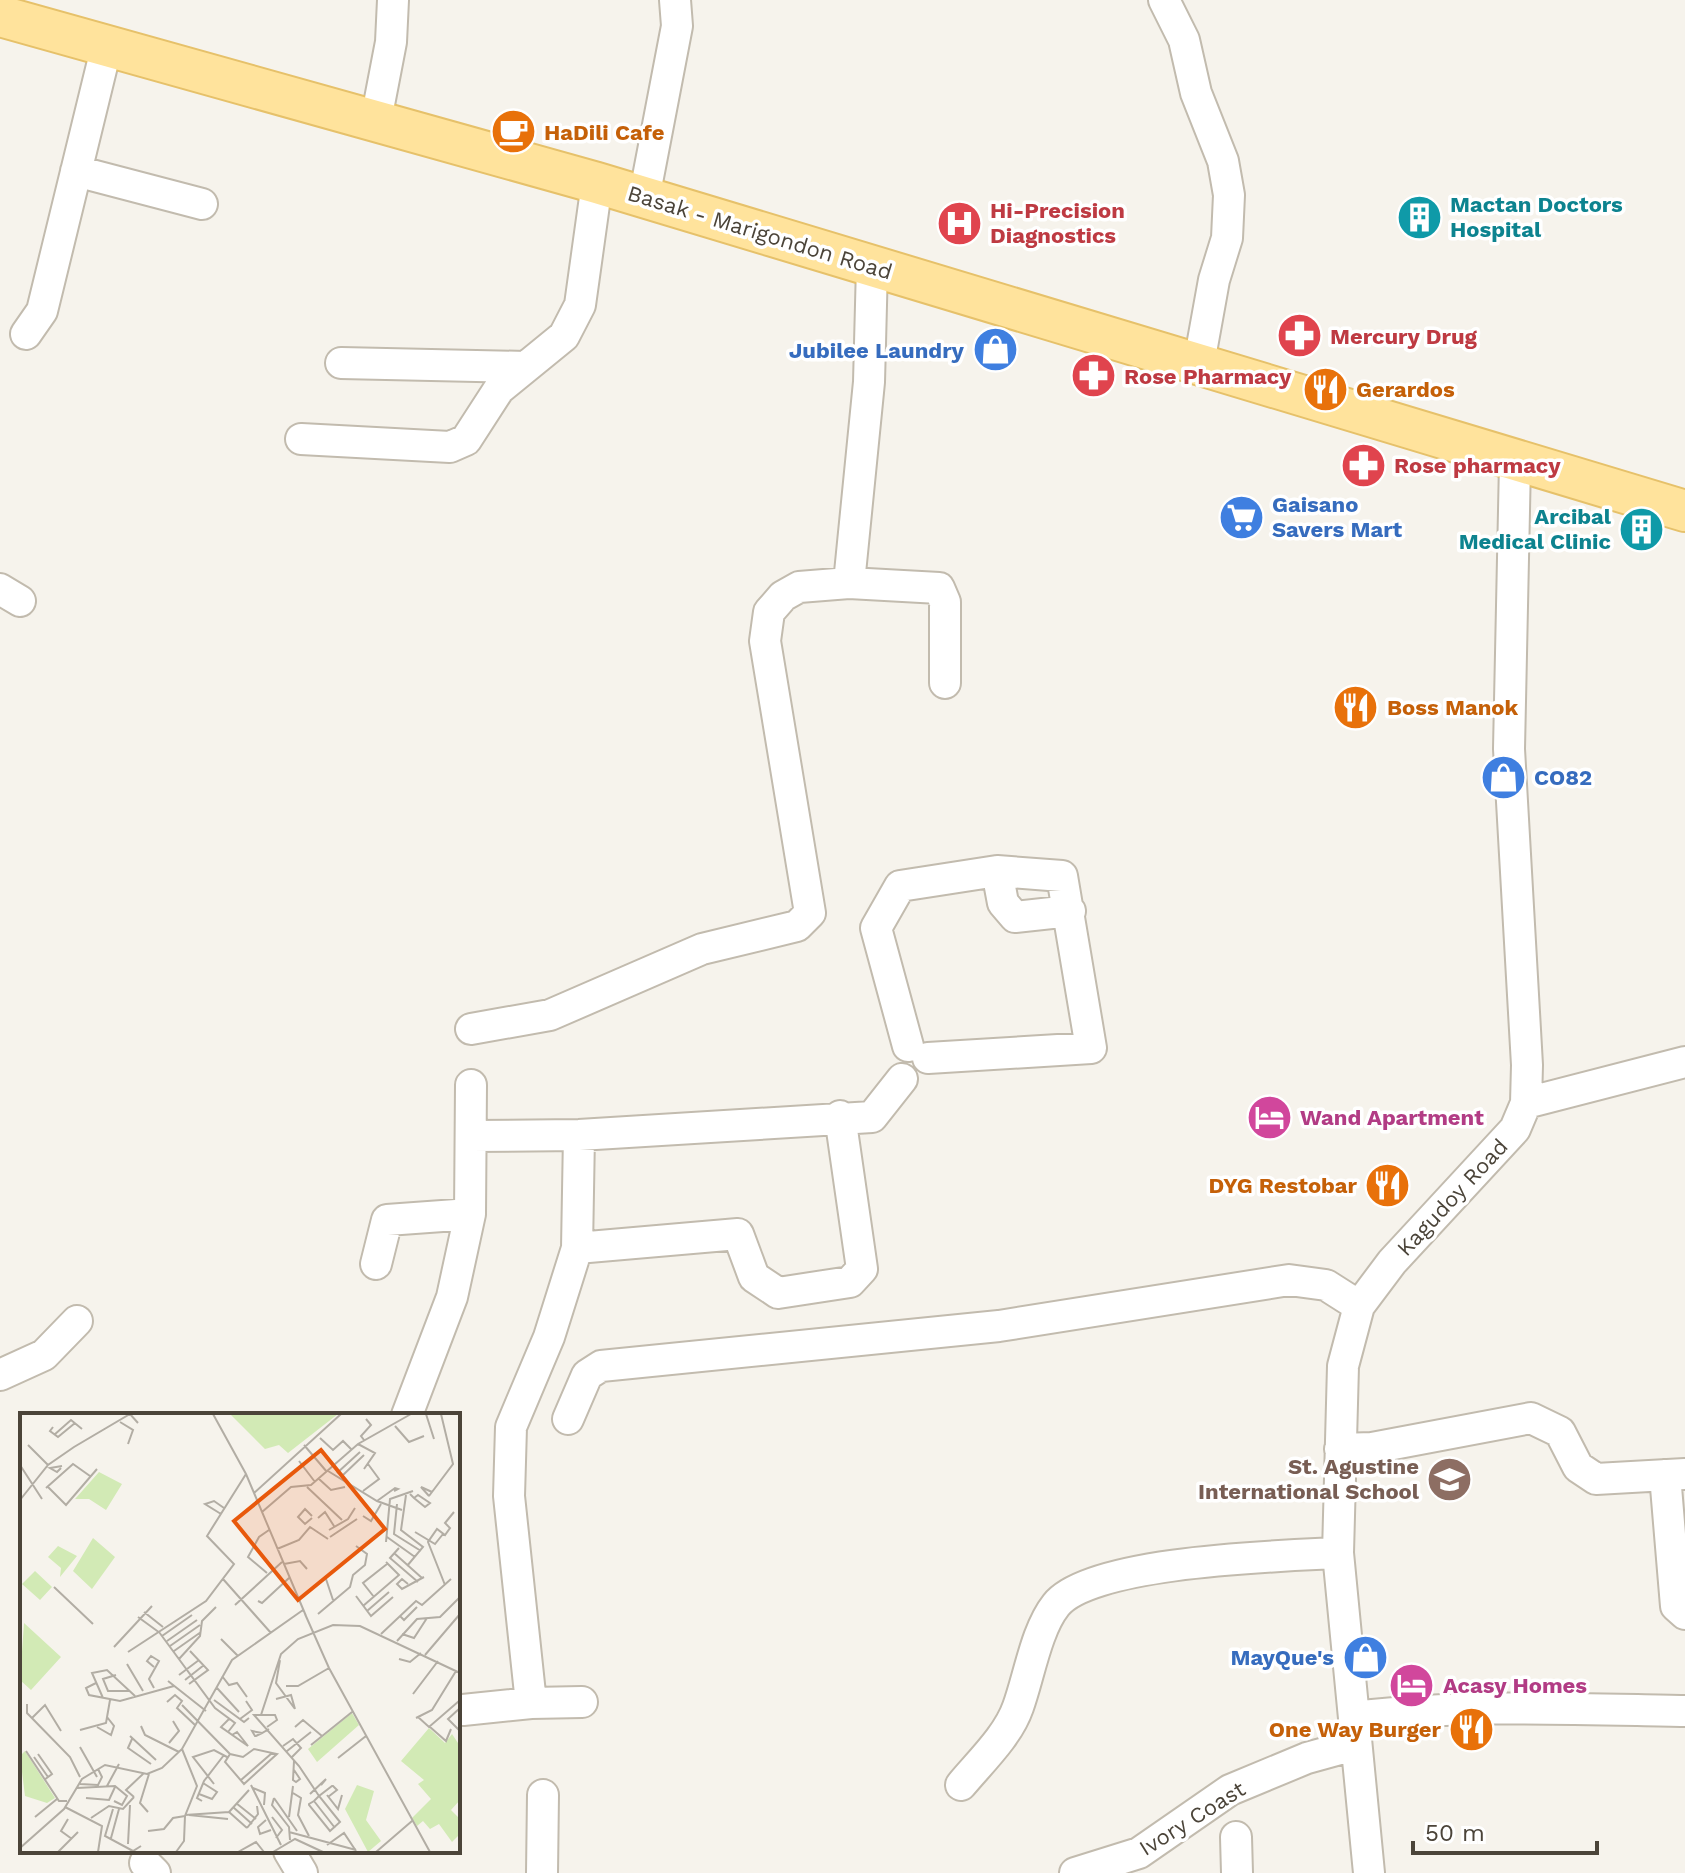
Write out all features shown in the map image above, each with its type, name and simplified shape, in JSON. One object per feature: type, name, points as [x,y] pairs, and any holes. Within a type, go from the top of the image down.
[{"type":"main road","name":"Basak - Marigondon Road","points":[[0,16],[597,183],[1199,363],[1515,463],[1685,511]]},
{"type":"street","points":[[376,120],[391,42],[393,0]]},
{"type":"street","points":[[644,198],[677,26],[675,0]]},
{"type":"street","points":[[1164,0],[1184,40],[1196,93],[1223,161],[1229,195],[1227,238],[1214,280],[1199,363]]},
{"type":"street","points":[[26,334],[42,311],[107,45]]},
{"type":"street","points":[[76,171],[202,204]]},
{"type":"street","points":[[301,439],[450,447],[466,440],[499,389],[564,336],[580,305],[597,183]]},
{"type":"street","points":[[849,583],[869,382],[872,266]]},
{"type":"street","points":[[341,363],[526,367]]},
{"type":"street","name":"Kagudoy Road","points":[[1369,1873],[1338,1553],[1343,1366],[1359,1306],[1392,1262],[1492,1157],[1515,1129],[1526,1103],[1527,1065],[1509,749],[1515,463]]},
{"type":"street","points":[[471,1029],[550,1015],[702,949],[797,926],[810,913],[765,641],[769,612],[783,596],[799,587],[849,583],[939,588],[945,602],[945,683]]},
{"type":"street","points":[[997,871],[1003,903],[1015,917],[1070,911]]},
{"type":"street","points":[[471,1136],[579,1135],[840,1116],[872,1117],[902,1079],[912,1081],[922,1077],[928,1069],[918,1052],[876,928],[900,886],[997,871],[1062,876],[1091,1048],[918,1052]]},
{"type":"street","points":[[1526,1103],[1685,1062]]},
{"type":"street","points":[[408,1413],[452,1297],[470,1214],[471,1085]]},
{"type":"street","points":[[577,1248],[738,1234],[754,1277],[778,1293],[850,1282],[862,1269],[840,1116]]},
{"type":"street","points":[[531,1703],[509,1496],[511,1427],[549,1337],[577,1248],[579,1135]]},
{"type":"street","points":[[376,1264],[387,1220],[470,1214]]},
{"type":"street","points":[[568,1419],[587,1375],[601,1366],[999,1326],[1289,1280],[1326,1285],[1359,1306]]},
{"type":"street","points":[[0,1375],[44,1355],[77,1321]]},
{"type":"street","points":[[1340,1449],[1372,1448],[1531,1418],[1560,1432],[1578,1467],[1596,1479],[1675,1475],[1676,1606],[1685,1614]]},
{"type":"street","points":[[961,1785],[1008,1726],[1018,1708],[1023,1684],[1056,1605],[1074,1590],[1095,1580],[1205,1561],[1338,1553]]},
{"type":"street","points":[[460,1713],[531,1703],[582,1702]]},
{"type":"street","name":"Ivory Coast","points":[[1075,1873],[1139,1853],[1230,1790],[1307,1758],[1354,1731],[1430,1708],[1484,1706],[1685,1711]]},
{"type":"street","points":[[542,1873],[543,1795]]},
{"type":"street","points":[[1236,1837],[1237,1873]]},
{"type":"street","points":[[290,1853],[302,1873]]},
{"type":"place","name":"HaDili Cafe","points":[[513,132]]},
{"type":"place","name":"Mactan Doctors Hospital","points":[[1419,217]]},
{"type":"place","name":"Hi-Precision Diagnostics","points":[[959,223]]},
{"type":"place","name":"Mercury Drug","points":[[1299,336]]},
{"type":"place","name":"Jubilee Laundry","points":[[995,350]]},
{"type":"place","name":"Rose Pharmacy","points":[[1093,376]]},
{"type":"place","name":"Gerardos","points":[[1325,389]]},
{"type":"place","name":"Rose pharmacy","points":[[1363,465]]},
{"type":"place","name":"Gaisano Savers Mart","points":[[1241,517]]},
{"type":"place","name":"Arcibal Medical Clinic","points":[[1642,529]]},
{"type":"place","name":"Boss Manok","points":[[1356,707]]},
{"type":"place","name":"CO82","points":[[1503,777]]},
{"type":"place","name":"Wand Apartment","points":[[1269,1117]]},
{"type":"place","name":"DYG Restobar","points":[[1388,1185]]},
{"type":"place","name":"St. Agustine International School","points":[[1450,1479]]},
{"type":"place","name":"MayQue's","points":[[1365,1657]]},
{"type":"place","name":"Acasy Homes","points":[[1412,1685]]},
{"type":"place","name":"One Way Burger","points":[[1472,1729]]}]
